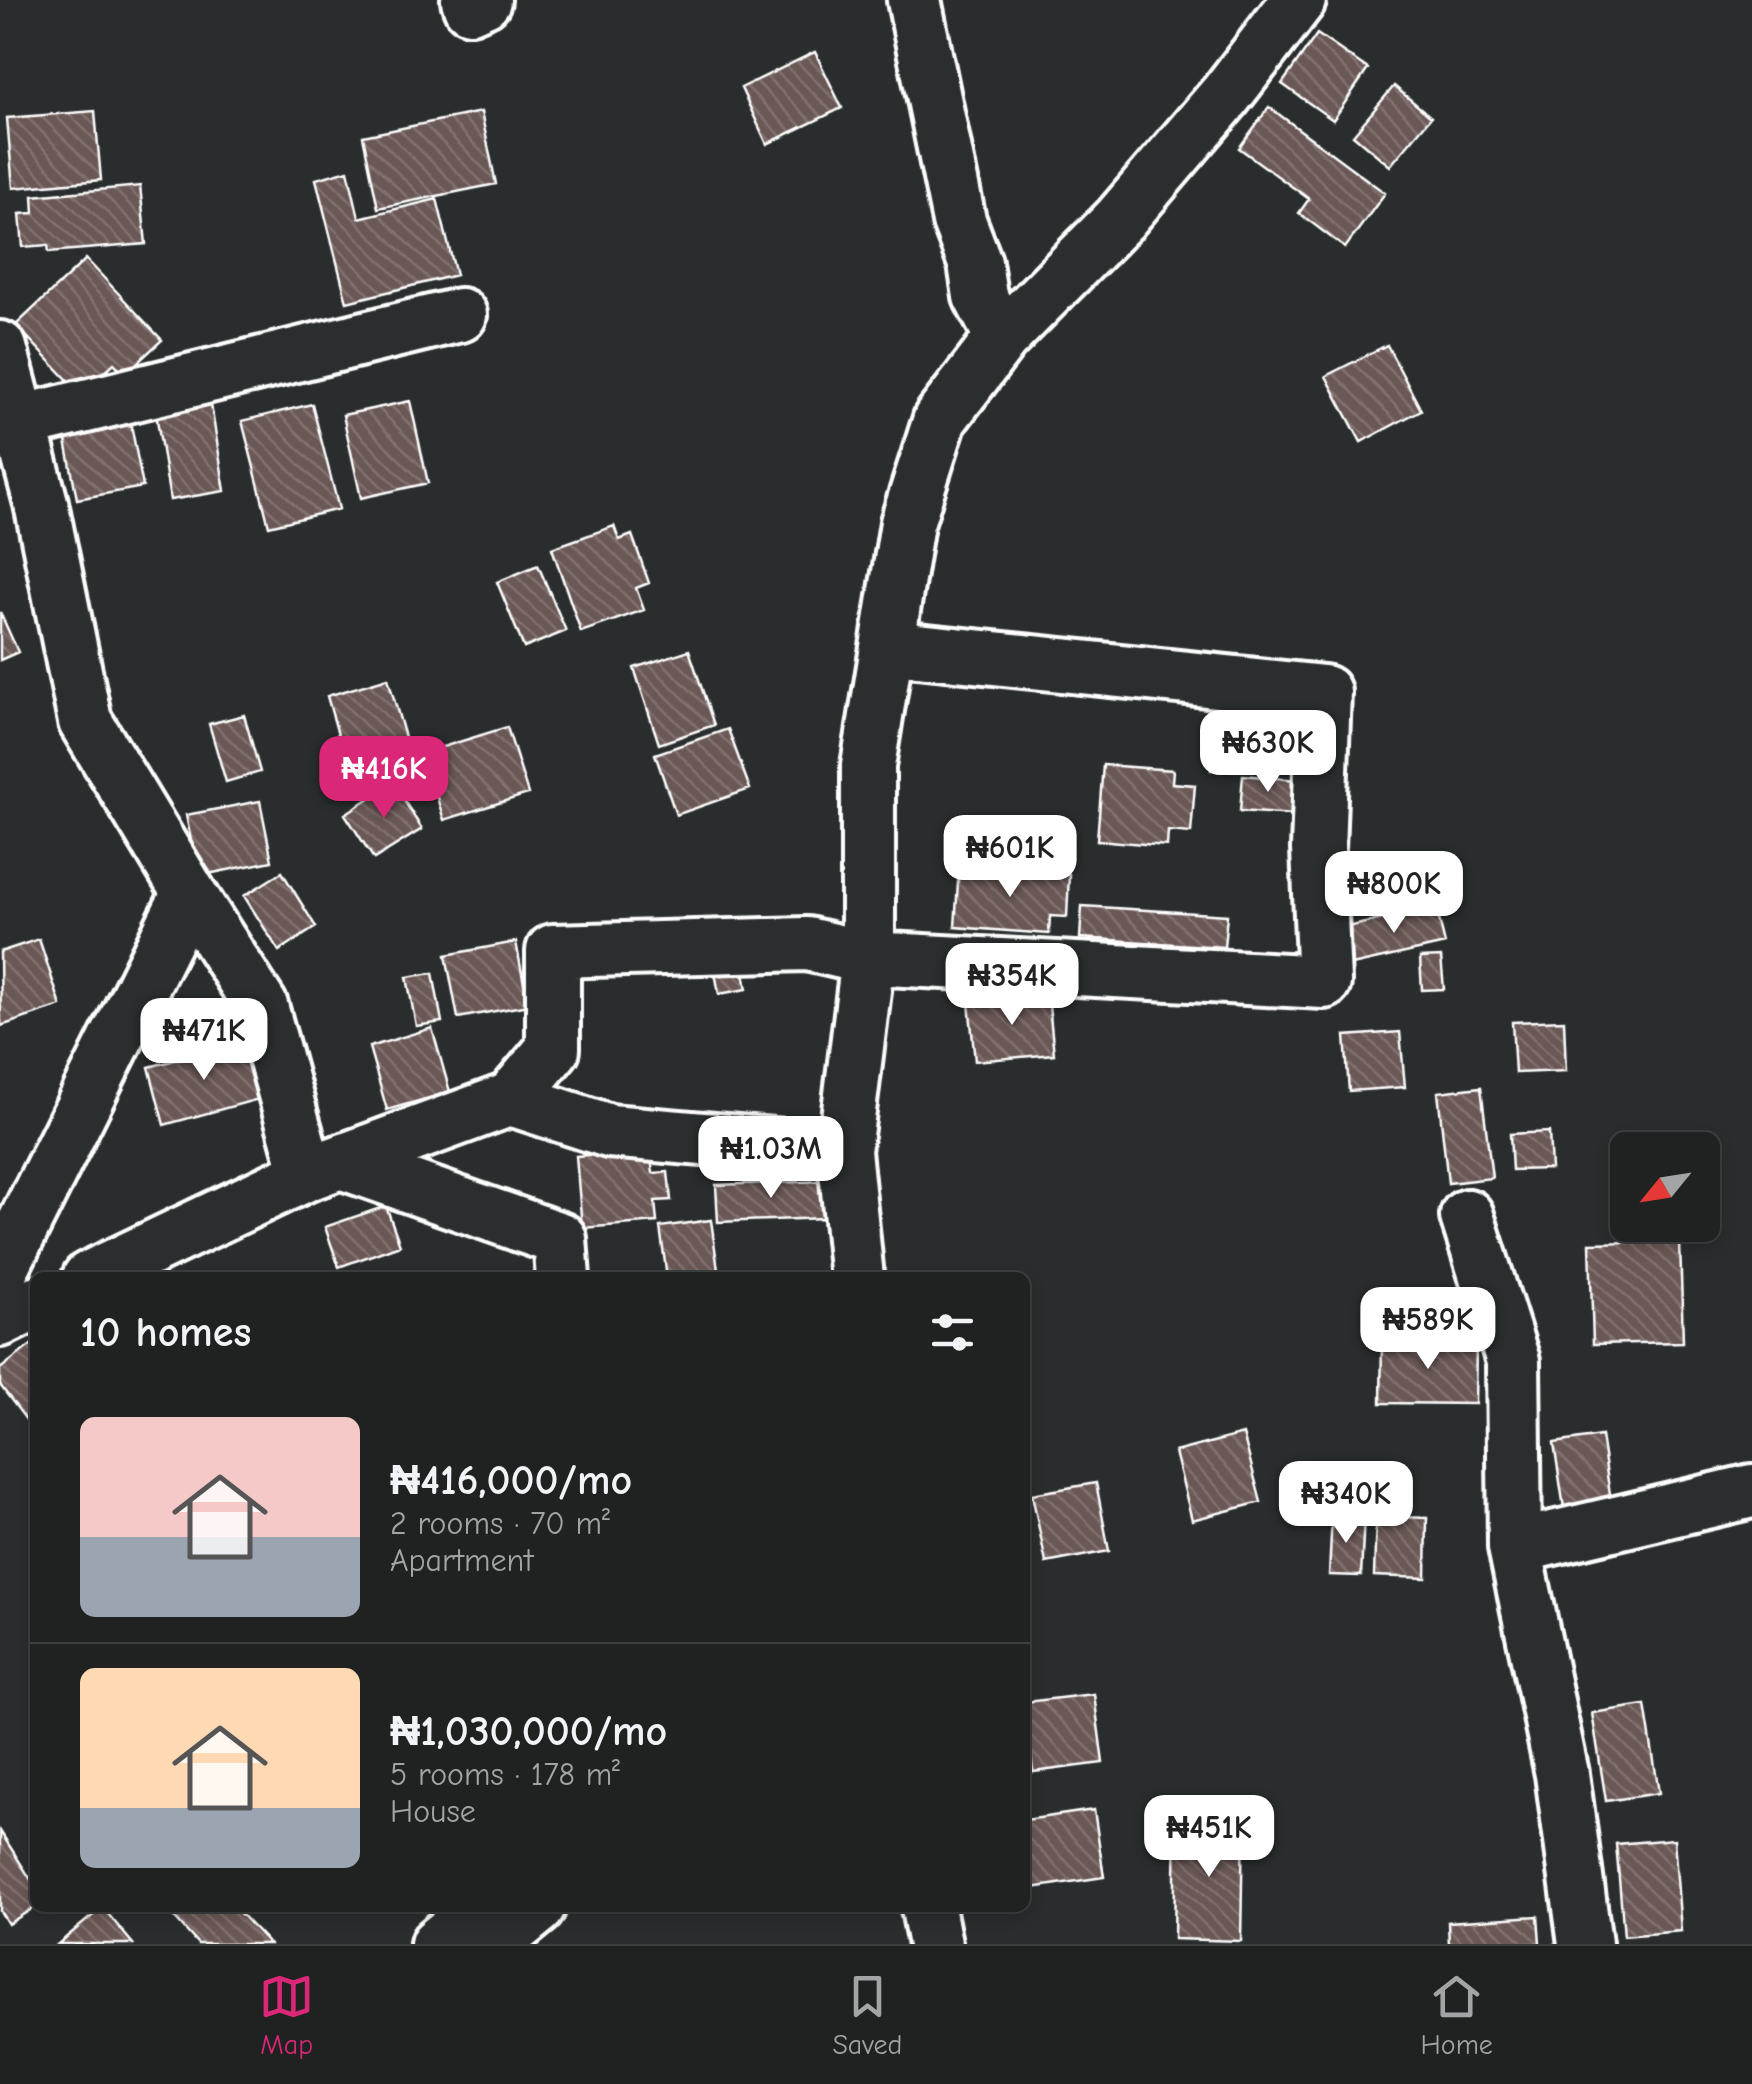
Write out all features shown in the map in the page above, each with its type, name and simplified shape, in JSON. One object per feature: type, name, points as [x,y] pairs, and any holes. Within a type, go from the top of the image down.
[{"type":"street","points":[[468,0],[470,6],[484,0]]},
{"type":"street","points":[[914,0],[959,221],[975,264],[980,296],[1002,338]]},
{"type":"street","points":[[855,1272],[844,1151],[868,958],[868,766],[907,522],[940,418],[1002,338],[1120,219],[1225,96],[1299,0]]},
{"type":"street","points":[[20,422],[460,315]]},
{"type":"street","points":[[0,348],[42,503],[85,720],[261,1006],[324,1168]]},
{"type":"street","points":[[102,1272],[324,1168],[511,1099],[554,1049],[553,951],[807,944],[868,958],[1324,982],[1318,849],[1324,692],[888,646]]},
{"type":"street","points":[[0,1272],[189,894]]},
{"type":"street","points":[[511,1099],[609,1131],[844,1151]]},
{"type":"street","points":[[324,1168],[560,1240],[563,1272]]},
{"type":"street","points":[[1467,1216],[1514,1362],[1515,1547],[1562,1774],[1585,1944]]},
{"type":"street","points":[[0,1320],[30,1305]]},
{"type":"street","points":[[1515,1547],[1752,1491]]},
{"type":"street","points":[[437,1944],[470,1918],[494,1944],[533,1912]]},
{"type":"street","points":[[929,1912],[934,1944]]},
{"type":"building","points":[[1317,34],[1368,69],[1333,120],[1282,84]]},
{"type":"building","points":[[815,52],[842,108],[767,144],[741,88]]},
{"type":"building","points":[[1394,86],[1431,117],[1390,166],[1353,135]]},
{"type":"building","points":[[1269,107],[1385,193],[1345,248],[1299,213],[1309,199],[1239,148]]},
{"type":"building","points":[[95,111],[101,180],[13,188],[7,118]]},
{"type":"building","points":[[481,112],[496,184],[378,208],[363,136]]},
{"type":"building","points":[[348,170],[359,218],[437,199],[456,275],[347,302],[316,179]]},
{"type":"building","points":[[140,186],[146,244],[49,252],[48,245],[23,247],[20,214],[34,213],[33,196]]},
{"type":"building","points":[[86,259],[162,340],[125,374],[114,363],[81,394],[16,325]]},
{"type":"building","points":[[1387,345],[1421,410],[1361,442],[1326,376]]},
{"type":"building","points":[[210,399],[225,491],[170,500],[155,407]]},
{"type":"building","points":[[410,401],[428,483],[361,498],[343,415]]},
{"type":"building","points":[[312,404],[339,509],[269,526],[242,421]]},
{"type":"building","points":[[129,414],[143,487],[77,499],[63,425]]},
{"type":"building","points":[[614,526],[619,540],[632,535],[649,583],[636,588],[644,610],[581,632],[552,548]]},
{"type":"building","points":[[538,565],[566,631],[524,648],[497,582]]},
{"type":"building","points":[[0,612],[18,652],[0,660]]},
{"type":"building","points":[[689,650],[714,725],[659,744],[634,668]]},
{"type":"building","points":[[388,678],[410,755],[349,773],[327,696]]},
{"type":"building","points":[[1217,700],[1241,703],[1236,746],[1271,750],[1269,770],[1211,770]]},
{"type":"building","points":[[244,715],[260,772],[226,782],[209,724]]},
{"type":"building","points":[[507,727],[528,794],[444,820],[423,753]]},
{"type":"building","points":[[728,729],[750,789],[676,815],[655,754]]},
{"type":"building","points":[[1103,765],[1173,770],[1172,783],[1195,785],[1191,833],[1168,831],[1167,846],[1097,840]]},
{"type":"building","points":[[1243,775],[1297,780],[1294,815],[1240,811]]},
{"type":"building","points":[[393,783],[422,829],[374,859],[345,814]]},
{"type":"building","points":[[260,801],[272,861],[198,876],[186,815]]},
{"type":"building","points":[[959,867],[1069,874],[1067,917],[1050,916],[1049,934],[955,927]]},
{"type":"building","points":[[282,872],[316,927],[279,951],[244,896]]},
{"type":"building","points":[[1082,906],[1227,915],[1224,947],[1080,938]]},
{"type":"building","points":[[1436,907],[1445,944],[1352,965],[1343,928]]},
{"type":"building","points":[[39,939],[61,1006],[1,1026],[0,952]]},
{"type":"building","points":[[516,942],[528,1005],[458,1018],[446,955]]},
{"type":"building","points":[[1441,957],[1444,989],[1422,990],[1420,958]]},
{"type":"building","points":[[743,967],[747,989],[719,994],[715,972]]},
{"type":"building","points":[[433,973],[442,1022],[416,1026],[407,977]]},
{"type":"building","points":[[1048,995],[1054,1054],[975,1061],[969,1003]]},
{"type":"building","points":[[1564,1020],[1566,1071],[1515,1073],[1512,1022]]},
{"type":"building","points":[[432,1028],[450,1092],[387,1110],[369,1047]]},
{"type":"building","points":[[1400,1032],[1405,1087],[1349,1091],[1345,1036]]},
{"type":"building","points":[[243,1042],[259,1099],[164,1125],[149,1067]]},
{"type":"building","points":[[1481,1087],[1492,1178],[1448,1183],[1438,1092]]},
{"type":"building","points":[[1549,1132],[1551,1169],[1512,1170],[1510,1134]]},
{"type":"building","points":[[650,1150],[653,1173],[668,1172],[671,1200],[655,1201],[657,1222],[582,1228],[576,1156]]},
{"type":"building","points":[[824,1181],[825,1218],[718,1222],[716,1185]]},
{"type":"building","points":[[386,1206],[400,1245],[339,1267],[325,1227]]},
{"type":"building","points":[[711,1220],[718,1270],[666,1272],[660,1227]]},
{"type":"building","points":[[1680,1242],[1683,1342],[1593,1344],[1590,1243]]},
{"type":"building","points":[[1382,1340],[1476,1342],[1475,1404],[1381,1403]]},
{"type":"building","points":[[30,1346],[30,1425],[0,1385],[0,1369]]},
{"type":"building","points":[[1243,1434],[1261,1502],[1192,1520],[1175,1452]]},
{"type":"building","points":[[1601,1436],[1611,1501],[1564,1508],[1554,1443]]},
{"type":"building","points":[[1096,1483],[1109,1551],[1046,1563],[1032,1494]]},
{"type":"building","points":[[1332,1515],[1364,1516],[1361,1576],[1329,1575]]},
{"type":"building","points":[[1376,1516],[1427,1518],[1426,1578],[1374,1576]]},
{"type":"building","points":[[1094,1694],[1103,1763],[1033,1772],[1030,1701]]},
{"type":"building","points":[[1645,1705],[1659,1793],[1606,1801],[1592,1713]]},
{"type":"building","points":[[1094,1810],[1104,1877],[1030,1888],[1030,1819]]},
{"type":"building","points":[[1176,1818],[1243,1820],[1241,1941],[1174,1939]]},
{"type":"building","points":[[0,1831],[30,1878],[30,1910],[8,1924],[0,1911]]},
{"type":"building","points":[[1674,1839],[1681,1931],[1624,1936],[1616,1844]]},
{"type":"building","points":[[97,1912],[106,1912],[133,1944],[58,1944]]},
{"type":"building","points":[[239,1912],[269,1944],[198,1944],[172,1915]]},
{"type":"building","points":[[1538,1916],[1540,1944],[1449,1944],[1448,1922]]}]
